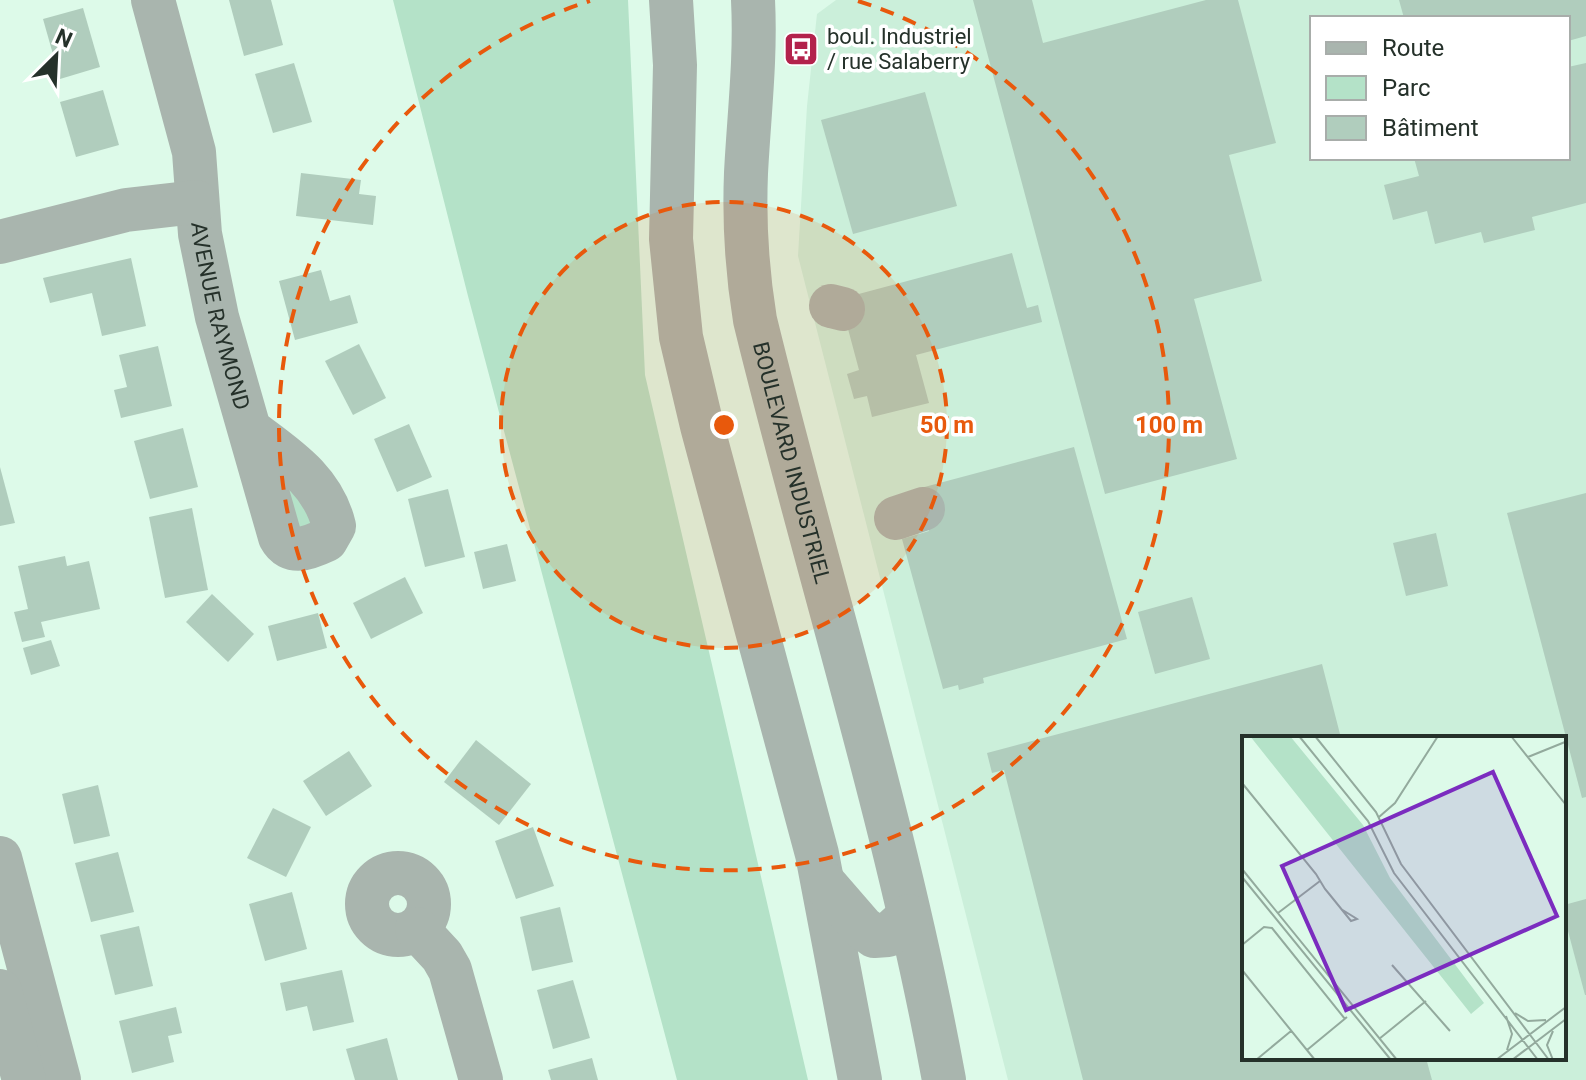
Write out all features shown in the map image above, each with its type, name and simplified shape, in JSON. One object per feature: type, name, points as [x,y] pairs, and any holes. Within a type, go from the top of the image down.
[{"type":"street","name":"AVENUE RAYMOND","points":[[153,0],[191,140],[196,202],[217,317],[250,430]]},
{"type":"street","points":[[671,0],[675,78],[671,239],[683,348],[823,882],[860,1080]]},
{"type":"street","name":"BOULEVARD INDUSTRIEL","points":[[753,0],[755,45],[745,204],[747,264],[755,320],[909,916],[944,1080]]},
{"type":"street","name":"AVENUE RAYMOND","points":[[0,242],[126,210],[196,202]]},
{"type":"street","points":[[0,858],[59,1080]]},
{"type":"street","points":[[823,882],[874,936],[888,935],[909,916]]},
{"type":"street","points":[[417,929],[442,956],[450,970],[481,1080]]},
{"type":"street","points":[[0,991],[24,1080]]},
{"type":"shaded area","points":[[836,0],[1586,0],[1586,1080],[1008,1080],[798,256],[807,106],[817,14]]},
{"type":"green space","points":[[393,0],[628,0],[645,375],[808,1080],[677,1080],[468,296]]},
{"type":"green space","points":[[290,482],[313,523],[298,531],[284,485]]},
{"type":"building","points":[[229,0],[271,0],[283,45],[244,56]]},
{"type":"building","points":[[973,0],[1032,0],[1043,43],[1206,0],[1238,0],[1276,143],[1229,155],[1262,281],[1194,299],[1237,459],[1105,494]]},
{"type":"building","points":[[1399,0],[1586,0],[1586,36],[1570,40],[1570,16],[1403,16]]},
{"type":"building","points":[[83,8],[100,67],[60,79],[43,19]]},
{"type":"building","points":[[294,63],[312,122],[273,133],[255,74]]},
{"type":"building","points":[[1586,63],[1586,203],[1532,217],[1535,230],[1484,243],[1481,232],[1435,244],[1427,211],[1393,220],[1384,185],[1419,176],[1415,160],[1570,160],[1570,67]]},
{"type":"building","points":[[103,90],[119,145],[76,157],[60,102]]},
{"type":"building","points":[[925,92],[957,206],[853,234],[821,120]]},
{"type":"building","points":[[301,173],[361,180],[359,194],[376,196],[373,225],[296,216]]},
{"type":"building","points":[[1012,253],[1027,308],[1038,305],[1042,322],[916,355],[929,403],[872,417],[867,396],[854,399],[847,374],[859,370],[840,299]]},
{"type":"building","points":[[131,258],[146,326],[102,336],[92,293],[50,303],[43,278]]},
{"type":"building","points":[[321,270],[330,301],[350,295],[358,323],[295,340],[279,281]]},
{"type":"building","points":[[359,344],[386,398],[353,415],[325,361]]},
{"type":"building","points":[[158,346],[172,406],[121,418],[114,390],[127,387],[119,355]]},
{"type":"building","points":[[409,424],[432,477],[397,492],[374,439]]},
{"type":"building","points":[[183,428],[198,487],[150,499],[134,441]]},
{"type":"building","points":[[1074,447],[1127,639],[983,678],[984,683],[959,690],[958,685],[943,689],[902,539],[929,531],[917,489]]},
{"type":"building","points":[[0,467],[15,523],[0,526]]},
{"type":"building","points":[[448,489],[465,557],[425,567],[408,499]]},
{"type":"building","points":[[1586,493],[1586,797],[1582,798],[1507,513]]},
{"type":"building","points":[[192,508],[208,590],[165,598],[149,517]]},
{"type":"building","points":[[1436,533],[1448,586],[1406,596],[1393,543]]},
{"type":"building","points":[[507,544],[516,581],[483,589],[474,552]]},
{"type":"building","points":[[65,556],[67,566],[89,561],[100,609],[41,622],[45,637],[22,642],[14,612],[28,609],[18,566]]},
{"type":"building","points":[[405,577],[423,613],[371,639],[353,603]]},
{"type":"building","points":[[212,594],[254,634],[228,662],[186,622]]},
{"type":"building","points":[[1192,597],[1210,659],[1155,674],[1138,612]]},
{"type":"building","points":[[318,613],[327,648],[277,661],[268,626]]},
{"type":"building","points":[[51,640],[60,666],[31,675],[23,648]]},
{"type":"building","points":[[1322,664],[1340,736],[1242,736],[1242,1060],[1427,1060],[1432,1080],[1083,1080],[1004,770],[992,773],[987,753]]},
{"type":"building","points":[[476,740],[531,784],[499,825],[444,782]]},
{"type":"building","points":[[349,751],[372,786],[326,816],[303,781]]},
{"type":"building","points":[[98,785],[110,836],[74,844],[62,794]]},
{"type":"building","points":[[273,808],[311,827],[286,877],[247,858]]},
{"type":"building","points":[[533,827],[554,886],[516,899],[495,841]]},
{"type":"building","points":[[118,852],[134,912],[91,922],[75,863]]},
{"type":"building","points":[[292,892],[307,949],[265,961],[249,904]]},
{"type":"building","points":[[1586,899],[1586,995],[1566,924],[1566,904]]},
{"type":"building","points":[[560,907],[573,962],[532,971],[520,917]]},
{"type":"building","points":[[139,926],[153,986],[115,995],[100,935]]},
{"type":"building","points":[[342,970],[354,1022],[313,1031],[307,1006],[286,1011],[280,983]]},
{"type":"building","points":[[573,980],[590,1038],[553,1049],[537,990]]},
{"type":"building","points":[[176,1007],[182,1033],[168,1036],[174,1062],[132,1073],[119,1021]]},
{"type":"building","points":[[387,1038],[398,1080],[355,1080],[346,1049]]},
{"type":"building","points":[[592,1058],[598,1080],[551,1080],[548,1070]]},
{"type":"place","name":"boul. Industriel / rue Salaberry","points":[[801,49]]}]
